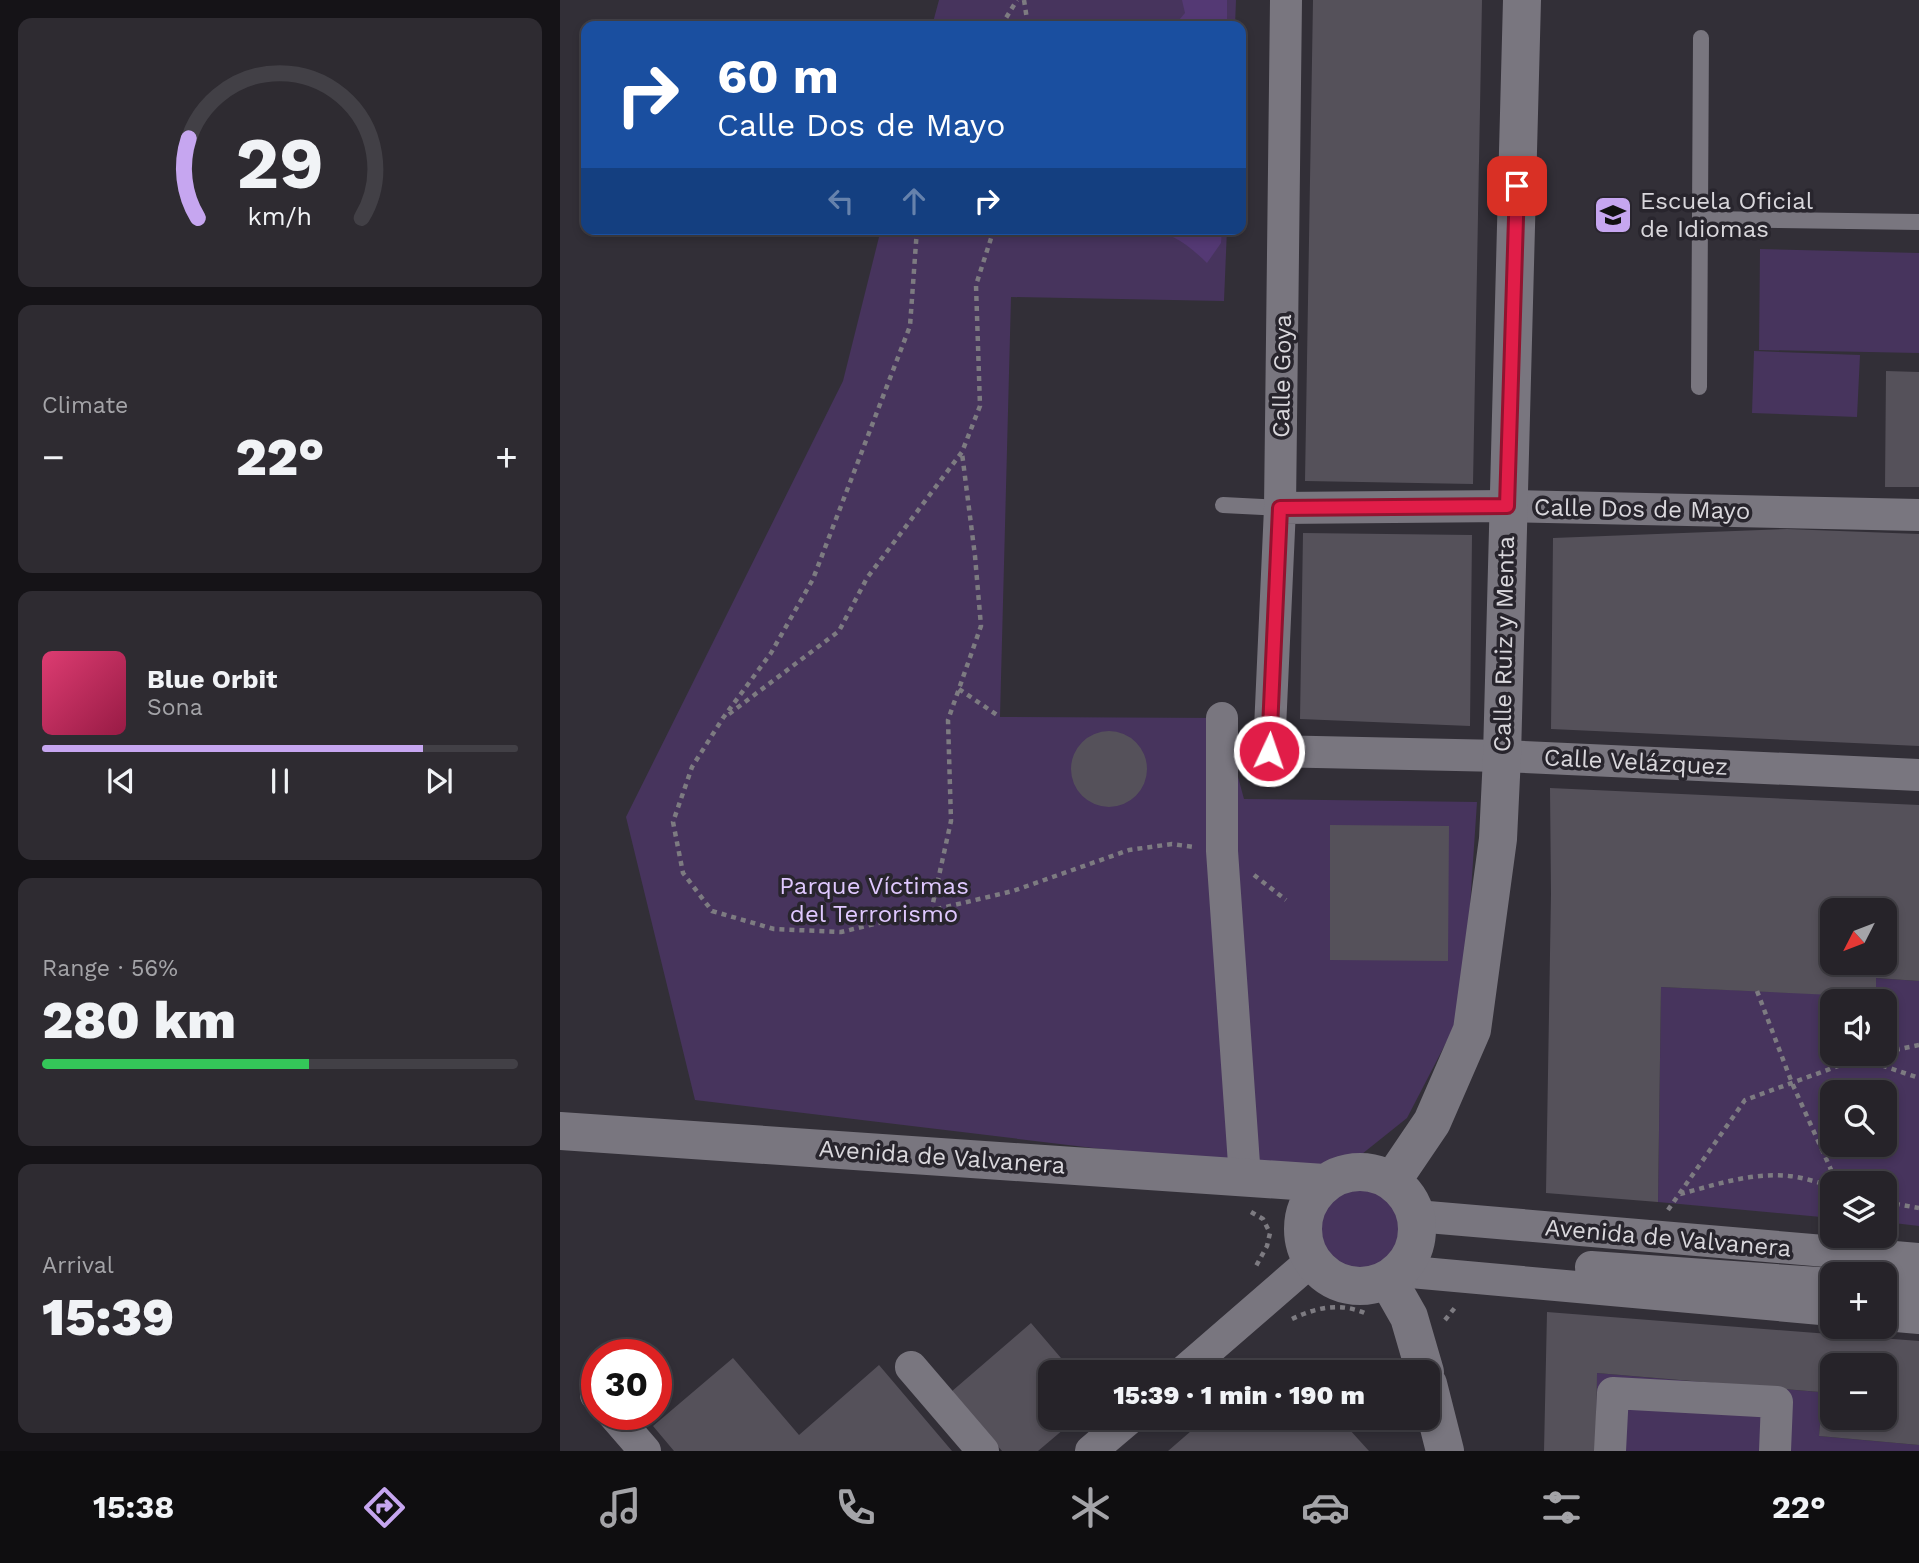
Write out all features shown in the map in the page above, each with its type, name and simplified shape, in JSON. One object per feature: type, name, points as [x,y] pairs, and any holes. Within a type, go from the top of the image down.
[{"type":"street","name":"Calle Goya","points":[[1269,751],[1280,508],[1286,0]]},
{"type":"street","name":"Calle Ruiz y Menta","points":[[1392,1181],[1432,1122],[1472,1030],[1498,839],[1522,0]]},
{"type":"street","name":"Calle Dos de Mayo","points":[[1280,508],[1507,506],[1919,516]]},
{"type":"street","points":[[1222,718],[1222,851],[1245,1178]]},
{"type":"street","name":"Calle Velázquez","points":[[1269,751],[1502,756],[1919,775]]},
{"type":"street","name":"Avenida de Valvanera","points":[[560,1131],[1324,1183]]},
{"type":"street","points":[[1353,1172],[1374,1173],[1392,1181],[1408,1198],[1416,1216],[1418,1236],[1400,1269],[1369,1287],[1349,1286],[1325,1276],[1311,1261],[1303,1241],[1303,1221],[1311,1198],[1324,1183],[1353,1172]]},
{"type":"street","name":"Avenida de Valvanera","points":[[1416,1216],[1919,1259]]},
{"type":"street","points":[[1197,1360],[1311,1261]]},
{"type":"street","points":[[1400,1269],[1820,1309]]},
{"type":"street","points":[[1400,1269],[1409,1317],[1422,1360]]},
{"type":"street","name":"Avenida de Valvanera","points":[[1400,1269],[1820,1284]]},
{"type":"street","points":[[1897,1289],[1919,1290]]},
{"type":"street","points":[[1897,1316],[1919,1318]]},
{"type":"street","points":[[911,1367],[983,1451]]},
{"type":"street","points":[[1610,1451],[1613,1393],[1777,1402],[1775,1451]]},
{"type":"street","points":[[627,1430],[645,1451]]},
{"type":"street","points":[[1091,1451],[1116,1430]]},
{"type":"street","points":[[1440,1430],[1445,1451]]},
{"type":"lane","points":[[1699,387],[1701,38]]},
{"type":"lane","points":[[1700,219],[1919,222]]},
{"type":"lane","points":[[1223,505],[1280,508]]},
{"type":"path","points":[[1004,21],[1017,0]]},
{"type":"path","points":[[1024,0],[1027,21]]},
{"type":"path","points":[[917,235],[910,326],[813,579],[771,653],[723,718],[692,767],[673,822],[683,873],[712,911],[774,929],[841,932],[1013,891],[1129,850],[1172,844],[1222,851],[1286,900]]},
{"type":"path","points":[[723,718],[839,631],[867,578],[962,452],[979,406],[976,285],[992,235]]},
{"type":"path","points":[[931,912],[951,821],[948,720],[981,626],[962,452]]},
{"type":"path","points":[[959,689],[1000,717]]},
{"type":"path","points":[[1757,991],[1792,1083],[1832,1171]]},
{"type":"path","points":[[1897,1050],[1919,1045]]},
{"type":"path","points":[[1649,1236],[1745,1100],[1838,1066]]},
{"type":"path","points":[[1882,1066],[1919,1079]]},
{"type":"path","points":[[1679,1194],[1736,1179],[1760,1176],[1790,1176],[1820,1183]]},
{"type":"path","points":[[1897,1204],[1919,1208]]},
{"type":"path","points":[[1434,1360],[1437,1339],[1444,1322],[1464,1297],[1486,1279]]},
{"type":"green space","points":[[939,0],[1236,0],[1235,21],[933,21]]},
{"type":"green space","name":"Parque Víctimas del Terrorismo","points":[[880,235],[1227,235],[1224,301],[1011,297],[1000,717],[1222,718],[1244,799],[1477,802],[1463,1010],[1407,1118],[1357,1158],[1285,1171],[695,1100],[626,817],[843,381]]},
{"type":"green space","points":[[1760,249],[1919,253],[1919,353],[1759,350]]},
{"type":"green space","points":[[1754,351],[1860,355],[1857,417],[1752,413]]},
{"type":"green space","points":[[1876,978],[1919,981],[1919,1226],[1897,1223],[1897,1171],[1820,1171],[1820,1217],[1658,1202],[1661,987],[1820,994],[1820,1066],[1897,1066],[1897,989],[1876,989]]},
{"type":"green space","points":[[1361,1185],[1378,1188],[1392,1198],[1402,1212],[1405,1229],[1402,1246],[1392,1260],[1378,1270],[1361,1273],[1344,1270],[1330,1260],[1320,1246],[1317,1229],[1320,1212],[1330,1198],[1344,1188]]},
{"type":"green space","points":[[1597,1373],[1819,1392],[1820,1389],[1819,1436],[1919,1445],[1919,1451],[1596,1451]]},
{"type":"shaded area","points":[[1182,0],[1227,0],[1227,21],[1178,21],[1185,13]]},
{"type":"shaded area","points":[[1168,235],[1222,235],[1221,243],[1207,263],[1180,240]]},
{"type":"building","points":[[1313,0],[1482,0],[1473,484],[1305,481]]},
{"type":"building","points":[[1886,371],[1919,372],[1919,487],[1885,487]]},
{"type":"building","points":[[1787,529],[1919,534],[1919,746],[1551,729],[1553,538]]},
{"type":"building","points":[[1303,533],[1472,535],[1470,726],[1300,719]]},
{"type":"building","points":[[1117,731],[1130,737],[1141,748],[1147,761],[1145,784],[1130,801],[1117,807],[1101,807],[1088,801],[1073,784],[1071,761],[1077,748],[1094,733]]},
{"type":"building","points":[[1550,788],[1919,805],[1919,981],[1876,978],[1876,989],[1820,989],[1820,994],[1661,987],[1658,1202],[1546,1193]]},
{"type":"building","points":[[1330,825],[1449,826],[1448,961],[1330,960]]},
{"type":"building","points":[[1547,1312],[1820,1333],[1820,1339],[1919,1341],[1919,1445],[1819,1436],[1820,1424],[1820,1430],[1897,1430],[1897,1353],[1820,1353],[1820,1392],[1597,1373],[1596,1451],[1544,1451]]},
{"type":"building","points":[[1031,1323],[1063,1360],[1038,1360],[1038,1430],[1063,1430],[1038,1451],[1002,1451],[951,1392]]},
{"type":"building","points":[[733,1358],[799,1435],[879,1365],[952,1451],[674,1451],[656,1430],[672,1430],[672,1410]]},
{"type":"building","points":[[1192,1430],[1350,1430],[1369,1451],[1168,1451]]},
{"type":"place","name":"Escuela Oficial de Idiomas","points":[[1613,215]]},
{"type":"route","points":[[1269,751],[1280,508],[1507,506],[1517,186]]}]
